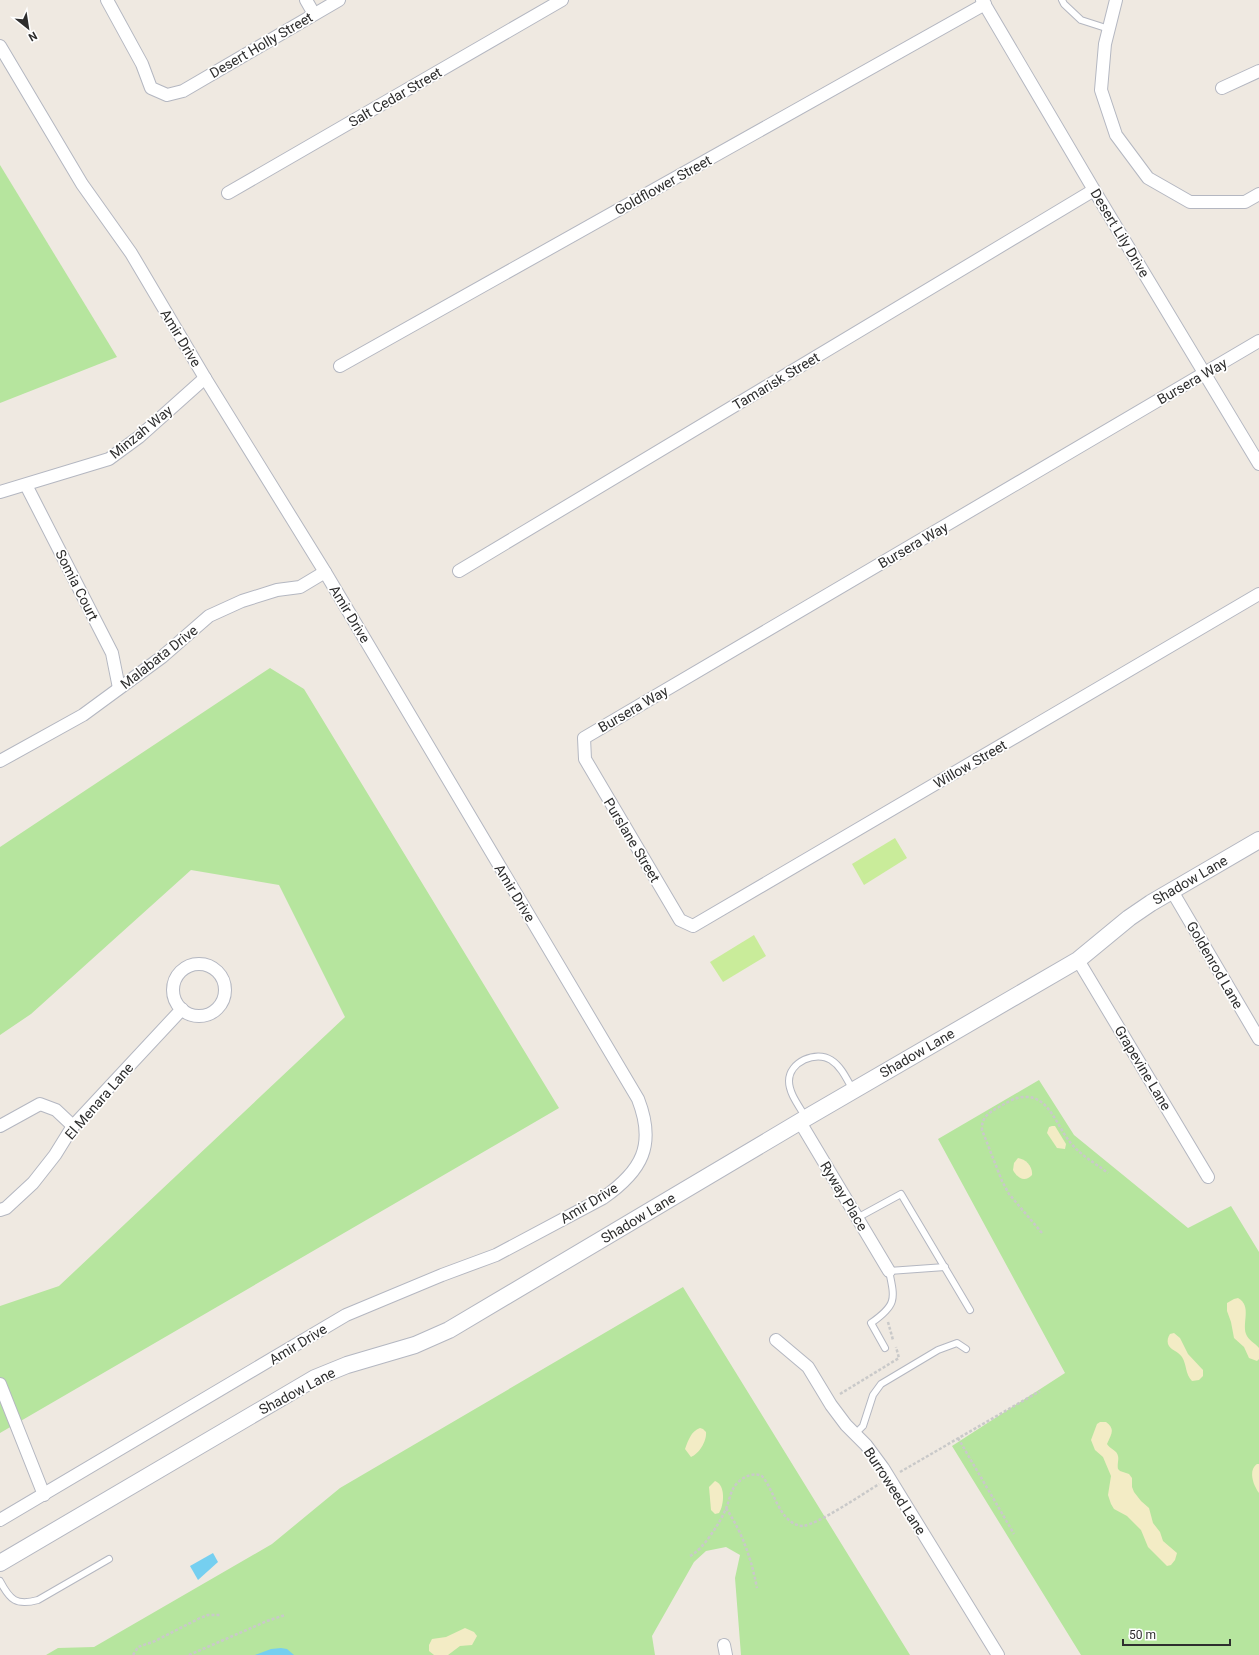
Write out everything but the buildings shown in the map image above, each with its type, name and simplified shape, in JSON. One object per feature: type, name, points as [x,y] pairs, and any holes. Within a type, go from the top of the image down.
[{"type":"street","name":"Desert Holly Street","points":[[107,0],[142,64],[151,88],[167,96],[183,91],[339,0]]},
{"type":"street","points":[[306,0],[314,14]]},
{"type":"street","name":"Salt Cedar Street","points":[[228,193],[562,0]]},
{"type":"street","points":[[1116,0],[1105,44],[1101,90],[1116,135],[1148,178],[1190,202],[1245,202],[1259,194]]},
{"type":"street","name":"Desert Lily Drive","points":[[984,2],[1094,190],[1259,464]]},
{"type":"street","name":"Goldflower Street","points":[[340,366],[984,2]]},
{"type":"street","name":"Amir Drive","points":[[0,46],[82,184],[131,253],[204,378],[325,572],[638,1100],[644,1114],[646,1125],[646,1140],[638,1165],[619,1187],[603,1198],[496,1256],[442,1275],[346,1315],[0,1520]]},
{"type":"street","points":[[1222,88],[1259,71]]},
{"type":"street","name":"Tamarisk Street","points":[[459,571],[1094,190]]},
{"type":"street","name":"Bursera Way","points":[[584,759],[584,738],[1259,341]]},
{"type":"street","name":"Minzah Way","points":[[0,492],[109,459],[139,437],[204,378]]},
{"type":"street","name":"Somia Court","points":[[26,485],[112,653],[119,688]]},
{"type":"street","name":"Malabata Drive","points":[[0,760],[83,715],[162,657],[209,616],[242,601],[277,590],[300,587],[325,572]]},
{"type":"street","name":"Willow Street","points":[[680,920],[693,926],[1259,594]]},
{"type":"street","name":"Purslane Street","points":[[584,759],[680,920]]},
{"type":"street","name":"Shadow Lane","points":[[0,1563],[315,1378],[347,1365],[415,1345],[449,1330],[853,1090],[1078,960],[1129,918],[1259,840]]},
{"type":"street","name":"Goldenrod Lane","points":[[1172,891],[1259,1039]]},
{"type":"street","name":"Grapevine Lane","points":[[1078,960],[1208,1177]]},
{"type":"street","points":[[200,964],[209,966],[216,971],[224,982],[225,991],[223,1000],[218,1008],[207,1015],[198,1016],[189,1014],[182,1009],[175,1000],[174,991],[175,982],[179,974],[191,966],[200,964]]},
{"type":"street","name":"El Menara Lane","points":[[0,1210],[6,1208],[33,1183],[55,1155],[73,1126],[182,1009]]},
{"type":"street","points":[[0,1126],[40,1104],[56,1110],[73,1126]]},
{"type":"street","name":"Ryway Place","points":[[803,1120],[857,1218],[889,1270]]},
{"type":"street","name":"Burroweed Lane","points":[[776,1340],[808,1367],[828,1401],[846,1425],[866,1445],[889,1478],[998,1655]]},
{"type":"street","points":[[0,1384],[44,1495]]},
{"type":"lane","points":[[1062,0],[1064,4],[1081,20],[1109,29]]},
{"type":"lane","points":[[803,1120],[789,1081],[791,1071],[796,1065],[813,1057],[823,1057],[830,1060],[837,1065],[853,1090]]},
{"type":"lane","points":[[857,1218],[901,1194],[970,1310]]},
{"type":"lane","points":[[885,1348],[871,1323],[891,1306],[894,1295],[889,1270],[945,1267]]},
{"type":"lane","points":[[855,1434],[863,1426],[873,1395],[881,1384],[938,1350],[957,1344],[966,1349]]},
{"type":"lane","points":[[0,1581],[9,1597],[17,1602],[27,1603],[38,1600],[109,1559]]},
{"type":"path","points":[[1042,1233],[1009,1194],[1002,1181],[982,1130],[982,1122],[985,1116],[1017,1098],[1024,1096],[1033,1098],[1049,1109],[1068,1141],[1075,1148],[1108,1173]]},
{"type":"path","points":[[828,1401],[899,1358],[884,1312]]},
{"type":"path","points":[[690,1556],[701,1548],[709,1538],[726,1508],[733,1488],[745,1477],[751,1474],[758,1474],[767,1481],[783,1514],[790,1522],[801,1526],[809,1524],[821,1519],[1040,1391]]},
{"type":"path","points":[[958,1438],[1014,1534]]},
{"type":"path","points":[[726,1508],[749,1553],[757,1588]]},
{"type":"path","points":[[133,1655],[138,1647],[155,1641],[200,1618],[208,1615],[220,1615]]},
{"type":"path","points":[[189,1655],[267,1621],[285,1615]]},
{"type":"green space","points":[[0,165],[117,357],[0,403]]},
{"type":"green space","points":[[270,668],[304,689],[559,1108],[0,1433],[0,1306],[59,1286],[345,1017],[279,885],[191,870],[31,1014],[0,1035],[0,847]]},
{"type":"green space","points":[[895,838],[907,858],[864,885],[852,864]]},
{"type":"green space","points":[[754,935],[766,956],[723,982],[710,962]]},
{"type":"green space","points":[[1039,1080],[1074,1135],[1188,1228],[1231,1206],[1259,1252],[1259,1655],[1081,1655],[952,1446],[1065,1373],[938,1139]]},
{"type":"green space","points":[[683,1287],[910,1655],[741,1655],[735,1578],[740,1555],[726,1547],[706,1551],[694,1562],[652,1636],[655,1655],[46,1655],[58,1648],[94,1647],[272,1544],[340,1488]]},
{"type":"sand","points":[[1055,1126],[1066,1144],[1065,1149],[1057,1148],[1047,1133],[1049,1127]]},
{"type":"sand","points":[[1018,1158],[1024,1160],[1030,1166],[1032,1175],[1027,1179],[1019,1177],[1013,1170],[1014,1163]]},
{"type":"sand","points":[[1238,1298],[1245,1305],[1246,1334],[1248,1338],[1259,1348],[1259,1359],[1257,1361],[1249,1358],[1244,1347],[1234,1338],[1227,1311],[1227,1303]]},
{"type":"sand","points":[[1174,1333],[1180,1338],[1188,1354],[1203,1370],[1203,1376],[1199,1380],[1192,1381],[1188,1375],[1182,1357],[1169,1346],[1168,1337],[1170,1334]]},
{"type":"sand","points":[[1100,1422],[1106,1422],[1111,1427],[1112,1432],[1107,1444],[1117,1454],[1118,1469],[1129,1474],[1132,1478],[1132,1487],[1134,1492],[1149,1508],[1153,1523],[1160,1532],[1163,1541],[1177,1553],[1175,1560],[1171,1565],[1167,1566],[1148,1547],[1141,1530],[1127,1516],[1114,1509],[1111,1504],[1108,1495],[1111,1476],[1103,1457],[1095,1450],[1091,1440],[1097,1424]]},
{"type":"sand","points":[[700,1428],[706,1432],[704,1443],[700,1450],[691,1457],[685,1449],[694,1431]]},
{"type":"sand","points":[[1259,1464],[1259,1493],[1252,1478],[1254,1467]]},
{"type":"sand","points":[[715,1481],[719,1483],[721,1487],[723,1500],[719,1513],[715,1514],[711,1510],[709,1487]]},
{"type":"sand","points":[[465,1628],[474,1632],[477,1636],[472,1645],[460,1646],[448,1655],[434,1655],[429,1651],[429,1645],[432,1639],[446,1637]]},
{"type":"water","points":[[213,1553],[218,1562],[198,1580],[190,1566]]},
{"type":"water","points":[[271,1649],[287,1649],[294,1655],[255,1655]]}]
